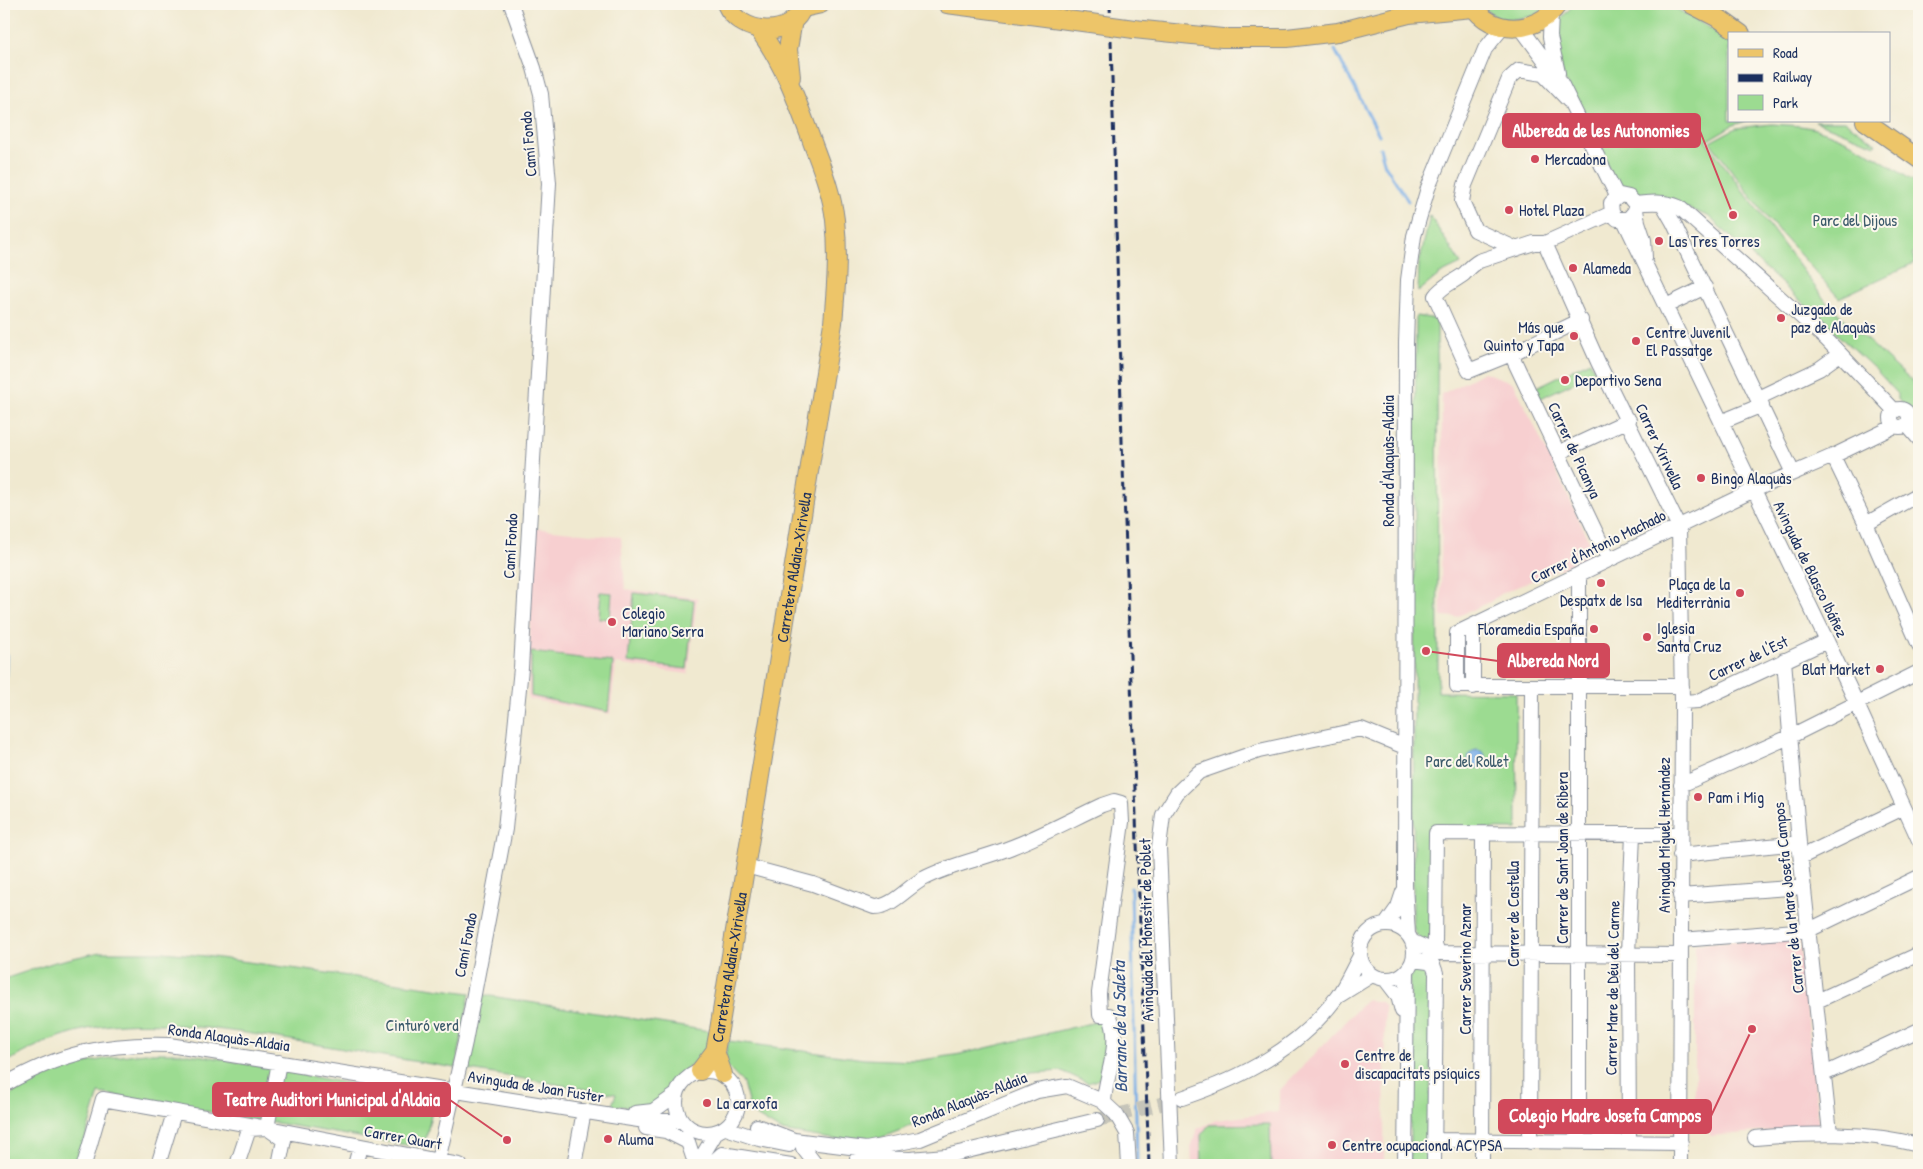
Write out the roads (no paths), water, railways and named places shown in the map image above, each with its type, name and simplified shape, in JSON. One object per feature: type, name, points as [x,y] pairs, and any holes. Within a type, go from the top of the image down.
[{"type":"main road","points":[[726,4],[730,13],[743,24],[759,30],[777,29],[800,11],[821,4]]},
{"type":"main road","points":[[946,4],[1195,36],[1287,38],[1338,32],[1408,14],[1431,4]]},
{"type":"main road","points":[[1691,4],[1720,19],[1738,32]]},
{"type":"main road","points":[[1408,14],[1477,10],[1502,27],[1522,28],[1537,23],[1554,8]]},
{"type":"main road","name":"Carretera Aldaia-Xirivella","points":[[792,88],[788,49],[800,11]]},
{"type":"main road","name":"Carretera Aldaia-Xirivella","points":[[700,1071],[714,1051],[746,866],[833,323],[838,264],[835,218],[829,189],[792,88],[773,49],[759,30]]},
{"type":"main road","points":[[1866,122],[1919,159]]},
{"type":"main road","name":"Carretera Aldaia-Xirivella","points":[[714,1051],[723,1074]]},
{"type":"street","name":"Camí Fondo","points":[[437,1163],[454,1090],[503,837],[513,754],[521,659],[549,184],[541,94],[534,68],[511,4]]},
{"type":"street","points":[[1554,8],[1550,37],[1560,81]]},
{"type":"street","points":[[1477,10],[1484,49]]},
{"type":"street","points":[[1484,49],[1502,27]]},
{"type":"street","points":[[1522,28],[1560,81],[1617,196]]},
{"type":"street","name":"Ronda d'Alaquàs-Aldaia","points":[[1337,996],[1378,977],[1401,976],[1410,965],[1411,938],[1405,886],[1406,343],[1408,280],[1414,236],[1428,188],[1484,49]]},
{"type":"street","points":[[1517,249],[1475,230],[1462,201],[1465,185],[1509,79],[1519,70],[1543,74],[1569,101]]},
{"type":"street","points":[[1631,212],[1627,196],[1617,196],[1611,203],[1612,213],[1617,219],[1631,212],[1662,203],[1679,207],[1840,354],[1895,411],[1891,418],[1919,439]]},
{"type":"street","points":[[1662,203],[1705,287],[1793,473]]},
{"type":"street","name":"Avinguda de Blasco Ibáñez","points":[[1631,212],[1644,240],[1644,259],[1827,641],[1919,840]]},
{"type":"street","points":[[1580,320],[1510,354],[1469,371],[1435,296],[1450,281],[1463,274],[1471,266],[1534,243],[1545,243],[1612,213]]},
{"type":"street","points":[[1674,224],[1681,216],[1688,215]]},
{"type":"street","name":"Carrer Xirivella","points":[[1545,243],[1598,362],[1629,420],[1679,527]]},
{"type":"street","points":[[1666,306],[1705,287]]},
{"type":"street","name":"Carrer de Picanya","points":[[1510,354],[1609,560]]},
{"type":"street","points":[[1722,422],[1819,369],[1840,354]]},
{"type":"street","points":[[1558,453],[1629,420]]},
{"type":"street","name":"Carrer d'Antonio Machado","points":[[1473,687],[1457,686],[1457,633],[1754,490],[1901,425]]},
{"type":"street","points":[[1833,456],[1866,524],[1919,645]]},
{"type":"street","points":[[1866,524],[1919,494]]},
{"type":"street","name":"Avinguda Miguel Hernández","points":[[1679,527],[1682,686],[1680,1165]]},
{"type":"street","name":"Carrer de Sant Joan de Ribera","points":[[1579,574],[1579,1142]]},
{"type":"street","points":[[1473,626],[1473,687],[1682,686]]},
{"type":"street","name":"Carrer de l'Est","points":[[1682,702],[1698,701],[1827,641]]},
{"type":"street","name":"Carrer de la Mare Josefa Campos","points":[[1784,660],[1789,737],[1830,1133]]},
{"type":"street","points":[[1681,785],[1789,737],[1919,672]]},
{"type":"street","name":"Carrer de Castella","points":[[1530,1142],[1532,687]]},
{"type":"street","name":"Avinguda del Monestir de Poblet","points":[[1172,1165],[1159,847],[1163,815],[1177,793],[1199,772],[1260,751],[1361,729],[1405,747]]},
{"type":"street","points":[[746,866],[813,884],[880,907],[896,899],[917,882],[937,871],[1012,848],[1102,805],[1114,801],[1121,803],[1122,822],[1099,993],[1100,1016],[1109,1015],[1113,1023],[1111,1070],[1104,1085],[1104,1102],[1116,1114],[1127,1133],[1128,1165]]},
{"type":"street","points":[[1680,855],[1800,850],[1903,808]]},
{"type":"street","points":[[1438,954],[1435,944],[1436,833],[1680,834]]},
{"type":"street","name":"Carrer Severino Aznar","points":[[1482,1165],[1483,834]]},
{"type":"street","name":"Carrer Mare de Déu del Carme","points":[[1628,1142],[1628,954],[1633,834]]},
{"type":"street","points":[[1681,940],[1809,930],[1919,877]]},
{"type":"street","name":"Ronda d'Alaquàs-Aldaia","points":[[1182,1098],[1220,1086],[1281,1052],[1305,1031],[1337,996],[1360,956],[1363,938],[1369,931],[1386,924],[1398,908],[1405,886]]},
{"type":"street","points":[[1680,896],[1804,887]]},
{"type":"street","points":[[1386,924],[1394,925],[1438,954],[1681,955]]},
{"type":"street","points":[[1817,1001],[1919,954]]},
{"type":"street","points":[[1360,956],[1362,964],[1398,996],[1406,1027]]},
{"type":"street","points":[[1405,1165],[1406,1027],[1410,965],[1428,962],[1433,965],[1436,973],[1434,1165]]},
{"type":"street","points":[[1824,1074],[1919,1030]]},
{"type":"street","name":"Ronda Alaquàs-Aldaia","points":[[4,1085],[34,1068],[80,1052],[129,1044],[169,1045],[454,1090]]},
{"type":"street","points":[[268,1128],[279,1062]]},
{"type":"street","points":[[711,1070],[723,1074],[737,1090],[739,1108],[734,1120],[721,1130],[701,1158],[695,1162],[686,1125],[676,1109],[677,1094],[685,1079],[700,1071],[711,1070]]},
{"type":"street","points":[[1076,1090],[1108,1077]]},
{"type":"street","name":"Ronda Alaquàs-Aldaia","points":[[757,1126],[794,1140],[866,1150],[920,1139],[1037,1091],[1067,1086],[1104,1102]]},
{"type":"street","name":"Avinguda de Joan Fuster","points":[[454,1090],[612,1116],[686,1125]]},
{"type":"street","name":"Avinguda de Joan Fuster","points":[[612,1116],[653,1112],[677,1094]]},
{"type":"street","name":"Carrer Quart","points":[[84,1165],[103,1100],[268,1128],[437,1163],[460,1165]]},
{"type":"street","name":"Ronda Alaquàs-Aldaia","points":[[739,1108],[757,1126],[797,1147],[816,1165]]},
{"type":"street","points":[[574,1165],[584,1111]]},
{"type":"street","points":[[158,1165],[174,1112]]},
{"type":"street","name":"Avinguda de Joan Fuster","points":[[612,1116],[630,1125],[666,1131],[688,1142],[695,1162]]},
{"type":"street","name":"Ronda Alaquàs-Aldaia","points":[[721,1130],[797,1147],[856,1157],[910,1159],[946,1156],[1097,1120]]},
{"type":"street","points":[[686,1125],[705,1134],[721,1130]]},
{"type":"street","points":[[237,1165],[249,1129],[268,1128],[284,1140],[279,1165]]},
{"type":"street","points":[[1755,1138],[1830,1133],[1903,1141],[1919,1145]]},
{"type":"street","points":[[1434,1140],[1681,1143]]},
{"type":"street","points":[[355,1165],[360,1147]]},
{"type":"street","points":[[710,1165],[722,1154],[791,1165]]},
{"type":"water","points":[[1477,750],[1483,753],[1486,759],[1483,765],[1477,768],[1471,765],[1468,759],[1471,753]]},
{"type":"waterway","points":[[1335,50],[1379,135]]},
{"type":"waterway","points":[[1380,148],[1385,165],[1408,201]]},
{"type":"waterway","points":[[4,748],[6,655]]},
{"type":"waterway","name":"Barranc de la Saleta","points":[[1131,888],[1137,1165]]},
{"type":"tunnel","points":[[1097,1120],[1181,1099]]},
{"type":"railway","points":[[1110,4],[1122,441],[1149,1165]]},
{"type":"place","name":"Mercadona","points":[[1535,159]]},
{"type":"place","name":"Hotel Plaza","points":[[1509,210]]},
{"type":"place","name":"Albereda de les Autonomies","points":[[1733,215]]},
{"type":"place","name":"Las Tres Torres","points":[[1659,241]]},
{"type":"place","name":"Alameda","points":[[1573,268]]},
{"type":"place","name":"Juzgado de paz de Alaquàs","points":[[1781,318]]},
{"type":"place","name":"Más que Quinto y Tapa","points":[[1574,336]]},
{"type":"place","name":"Centre Juvenil El Passatge","points":[[1636,341]]},
{"type":"place","name":"Deportivo Sena","points":[[1565,380]]},
{"type":"place","name":"Bingo Alaquàs","points":[[1701,478]]},
{"type":"place","name":"Despatx de Isa","points":[[1601,583]]},
{"type":"place","name":"Plaça de la Mediterrània","points":[[1740,593]]},
{"type":"place","name":"Colegio Mariano Serra","points":[[612,622]]},
{"type":"place","name":"Floramedia España","points":[[1594,629]]},
{"type":"place","name":"Iglesia Santa Cruz","points":[[1647,637]]},
{"type":"place","name":"Albereda Nord","points":[[1426,651]]},
{"type":"place","name":"Blat Market","points":[[1880,669]]},
{"type":"place","name":"Pam i Mig","points":[[1698,797]]},
{"type":"place","name":"Colegio Madre Josefa Campos","points":[[1752,1029]]},
{"type":"place","name":"Centre de discapacitats psíquics","points":[[1345,1064]]},
{"type":"place","name":"La carxofa","points":[[707,1103]]},
{"type":"place","name":"Aluma","points":[[608,1139]]},
{"type":"place","name":"Teatre Auditori Municipal d'Aldaia","points":[[507,1140]]},
{"type":"place","name":"Centre ocupacional ACYPSA","points":[[1332,1145]]},
{"type":"park label","name":"Parc del Dijous","points":[[1855,220]]},
{"type":"park label","name":"Parc del Rollet","points":[[1467,761]]},
{"type":"park label","name":"Cinturó verd","points":[[422,1025]]}]
